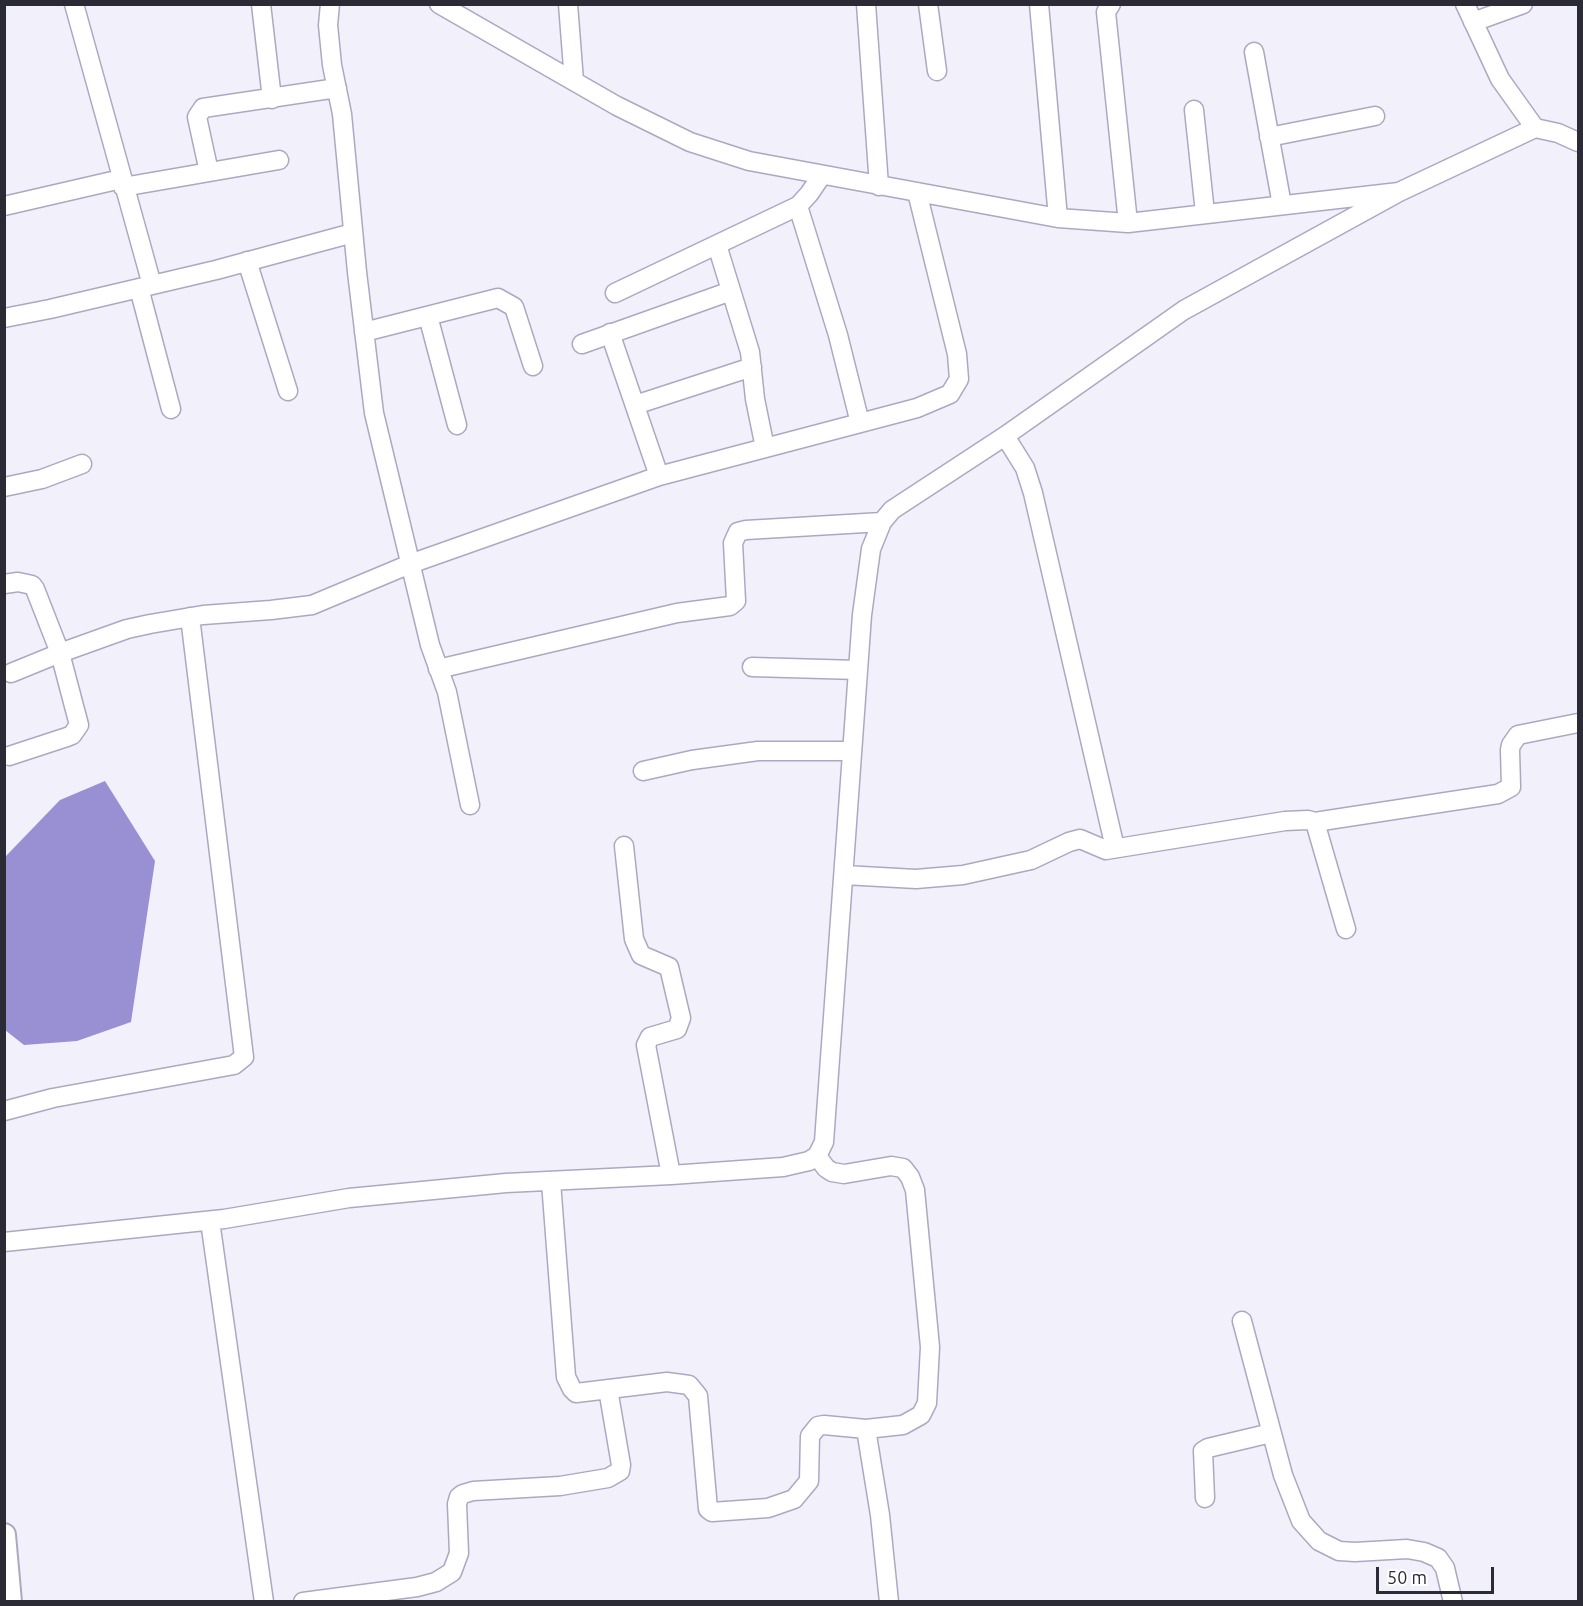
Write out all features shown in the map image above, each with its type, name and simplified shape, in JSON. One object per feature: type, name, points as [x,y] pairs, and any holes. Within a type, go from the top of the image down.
[{"type":"street","points":[[74,4],[122,183],[171,409]]},
{"type":"street","points":[[261,4],[272,99]]},
{"type":"street","points":[[330,4],[328,25],[332,65],[342,114],[374,413],[430,645],[447,692],[470,805]]},
{"type":"street","points":[[439,4],[617,106],[690,142],[749,161],[1058,218],[1128,223],[1399,192]]},
{"type":"street","points":[[568,4],[573,81]]},
{"type":"street","points":[[866,4],[879,186]]},
{"type":"street","points":[[928,4],[937,71]]},
{"type":"street","points":[[1039,4],[1058,218]]},
{"type":"street","points":[[1111,4],[1106,12],[1128,223]]},
{"type":"street","points":[[1465,4],[1500,79],[1534,128]]},
{"type":"street","points":[[1473,22],[1523,4]]},
{"type":"street","points":[[1254,52],[1282,205]]},
{"type":"street","points":[[209,172],[197,117],[204,108],[337,88]]},
{"type":"street","points":[[1194,110],[1205,213]]},
{"type":"street","points":[[1269,137],[1375,116]]},
{"type":"street","points":[[4,1242],[210,1221],[349,1198],[506,1183],[783,1167],[809,1161],[818,1156],[824,1142],[862,615],[872,549],[882,522],[892,510],[1005,436],[1184,310],[1399,192],[1534,128],[1558,133],[1578,142]]},
{"type":"street","points":[[4,206],[122,183],[209,172],[279,159]]},
{"type":"street","points":[[615,293],[798,206],[822,175]]},
{"type":"street","points":[[11,673],[127,629],[190,617],[312,604],[410,564],[659,477],[917,408],[950,394],[959,379],[957,354],[917,192]]},
{"type":"street","points":[[798,206],[838,335],[860,423]]},
{"type":"street","points":[[4,318],[146,287],[353,233]]},
{"type":"street","points":[[717,245],[750,352],[755,399],[765,448]]},
{"type":"street","points":[[247,261],[288,392]]},
{"type":"street","points":[[582,344],[731,291]]},
{"type":"street","points":[[364,332],[498,298],[514,307],[533,366]]},
{"type":"street","points":[[428,316],[457,425]]},
{"type":"street","points":[[610,333],[659,477]]},
{"type":"street","points":[[635,405],[752,367]]},
{"type":"street","points":[[1005,436],[1025,468],[1033,494],[1115,848]]},
{"type":"street","points":[[4,487],[42,480],[82,464]]},
{"type":"street","points":[[438,669],[677,613],[730,606],[736,601],[733,543],[738,532],[882,522]]},
{"type":"street","points":[[4,584],[18,582],[32,585],[35,590],[60,653],[80,725],[72,735],[9,756]]},
{"type":"street","points":[[4,1111],[53,1098],[234,1065],[244,1057],[190,617]]},
{"type":"street","points":[[752,667],[858,670]]},
{"type":"street","points":[[844,875],[916,879],[963,875],[1031,860],[1080,839],[1106,850],[1285,821],[1315,822],[1498,794],[1511,787],[1510,750],[1518,735],[1578,723]]},
{"type":"street","points":[[643,771],[692,760],[758,751],[852,751]]},
{"type":"street","points":[[1315,822],[1346,929]]},
{"type":"street","points":[[624,846],[634,939],[641,955],[669,968],[681,1018],[677,1029],[650,1037],[646,1045],[671,1175]]},
{"type":"street","points":[[550,1182],[566,1377],[576,1393],[667,1382],[689,1385],[698,1396],[708,1509],[712,1512],[768,1508],[794,1499],[809,1481],[810,1436],[818,1426],[866,1429],[903,1425],[921,1415],[927,1402],[930,1347],[915,1190],[910,1177],[903,1168],[891,1166],[844,1174],[832,1172],[826,1168],[818,1156]]},
{"type":"street","points":[[210,1221],[264,1602]]},
{"type":"street","points":[[1242,1321],[1283,1475],[1300,1521],[1319,1541],[1340,1551],[1407,1549],[1438,1558],[1445,1568],[1453,1602]]},
{"type":"street","points":[[303,1602],[417,1587],[436,1582],[452,1572],[459,1553],[457,1504],[459,1497],[463,1494],[473,1491],[560,1486],[608,1478],[620,1471],[621,1465],[608,1389]]},
{"type":"street","points":[[866,1429],[880,1515],[889,1602]]},
{"type":"street","points":[[1205,1498],[1203,1451],[1271,1433]]},
{"type":"street","points":[[4,1535],[10,1602]]},
{"type":"shaded area","points":[[105,781],[155,861],[131,1022],[77,1041],[24,1045],[5,1030],[5,857],[60,800]]}]
